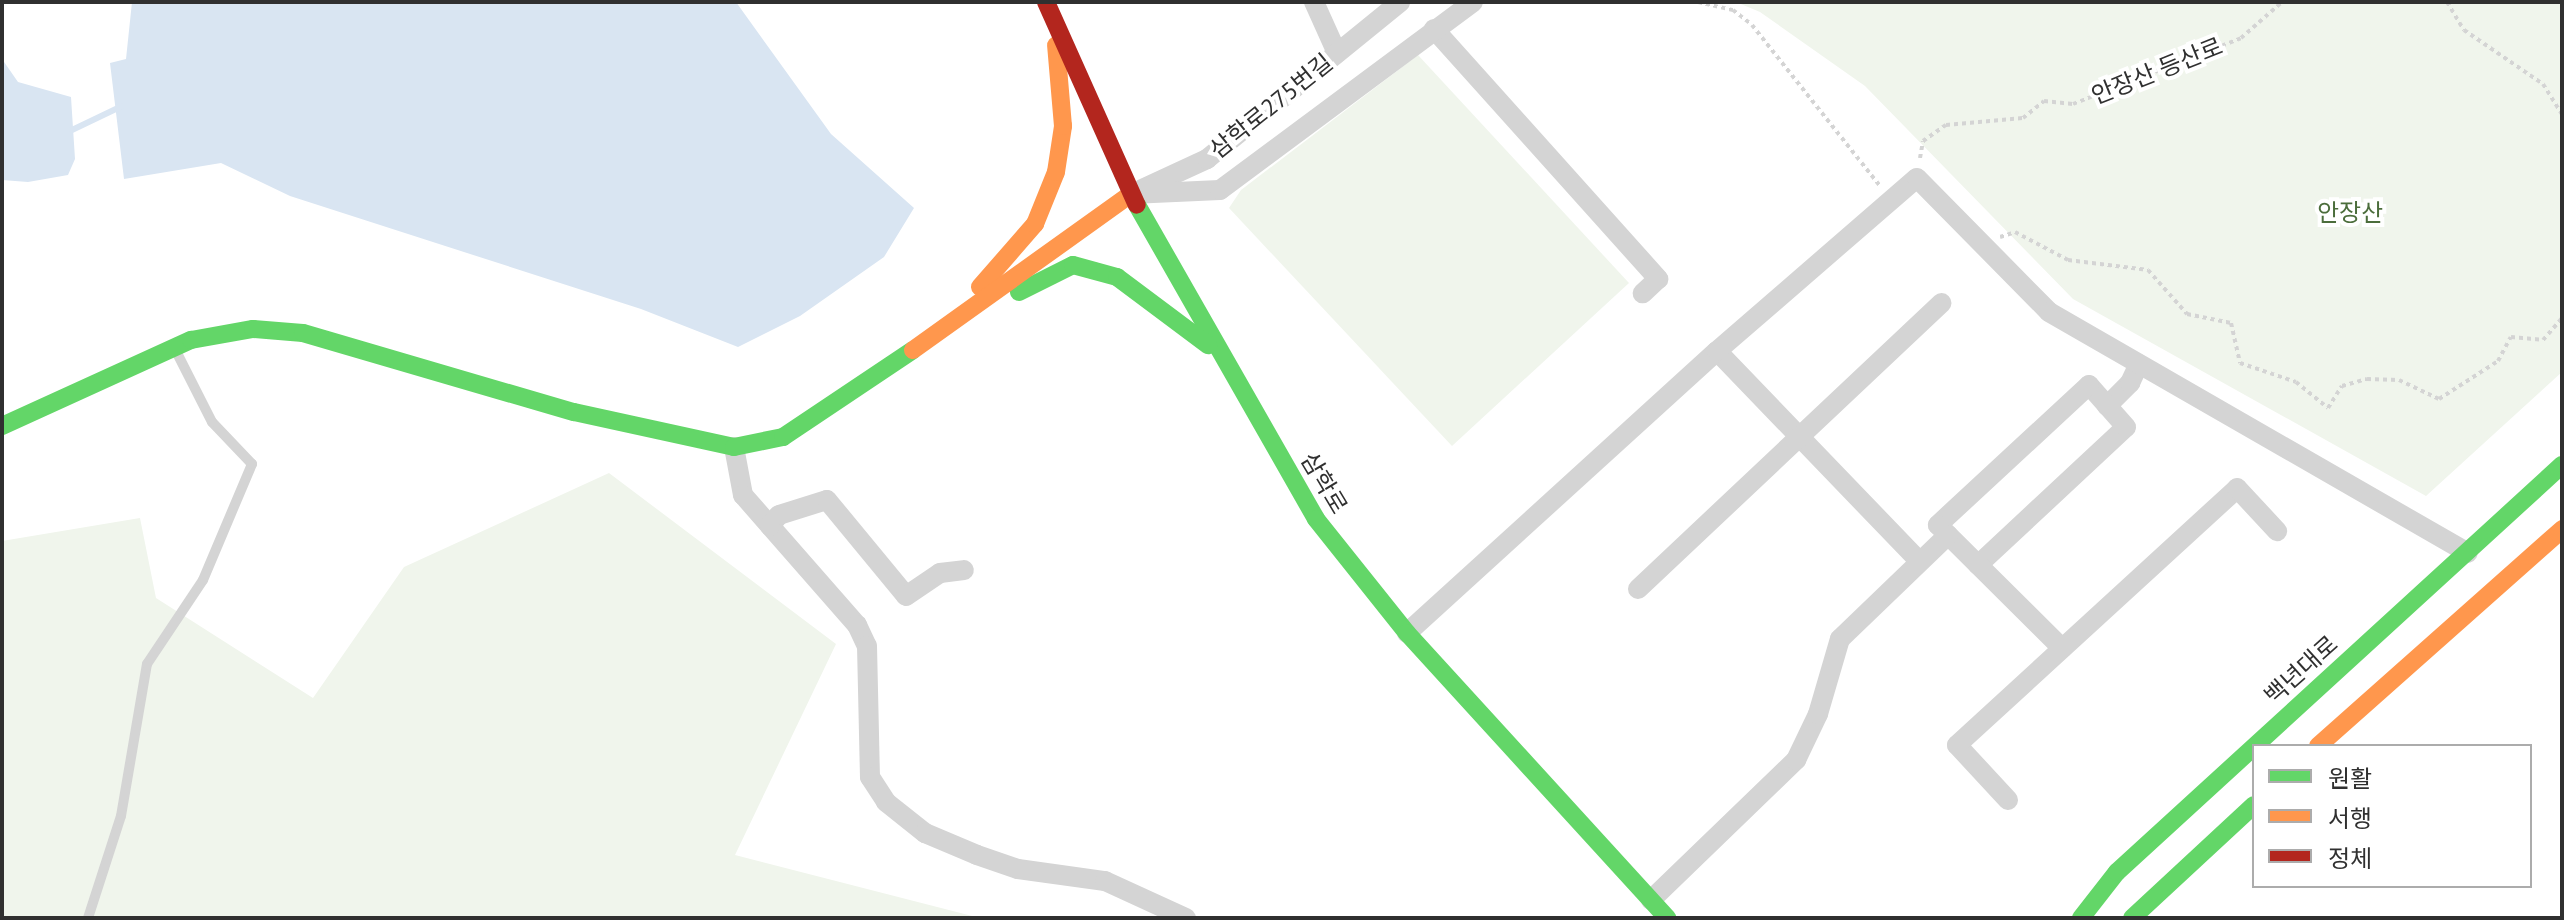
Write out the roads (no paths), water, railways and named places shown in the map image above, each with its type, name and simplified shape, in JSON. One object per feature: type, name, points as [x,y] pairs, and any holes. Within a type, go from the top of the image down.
[{"type":"street","points":[[1314,2],[1337,53]]},
{"type":"street","name":"삼학로275번길","points":[[1131,194],[1207,159],[1400,2]]},
{"type":"street","points":[[2,426],[174,347],[233,330],[303,333],[574,412],[734,447],[783,437],[822,415],[1131,194],[1220,190],[1473,2]]},
{"type":"street","points":[[942,329],[1035,224],[1056,172],[1063,126],[1050,10]]},
{"type":"street","name":"삼학로","points":[[1050,10],[1131,194],[1316,519],[1407,633],[1667,918]]},
{"type":"street","points":[[1434,29],[1658,279],[1643,293]]},
{"type":"street","points":[[1407,633],[1717,351],[1917,178],[2049,312],[2468,553]]},
{"type":"street","points":[[942,329],[1073,265],[1117,277],[1145,293],[1229,366]]},
{"type":"street","points":[[1638,589],[1942,303]]},
{"type":"street","points":[[1717,351],[1919,561]]},
{"type":"street","points":[[2107,406],[2130,383],[2139,364]]},
{"type":"street","points":[[1978,565],[2126,427],[2089,385],[1938,525],[1978,565],[2062,648]]},
{"type":"street","points":[[734,447],[743,495],[857,625],[867,646],[870,777],[903,818],[977,855],[1018,869],[1105,881],[1186,918]]},
{"type":"street","name":"백년대로","points":[[2258,744],[2562,465]]},
{"type":"street","points":[[2008,800],[1957,745],[2237,488],[2277,531]]},
{"type":"street","points":[[770,526],[779,515],[827,500],[906,596],[940,573],[964,570]]},
{"type":"street","points":[[2320,744],[2562,529]]},
{"type":"street","points":[[1651,900],[1796,760],[1818,714],[1840,639],[1948,535]]},
{"type":"street","name":"백년대로","points":[[2081,918],[2117,872],[2252,749]]},
{"type":"street","points":[[2132,918],[2252,807]]},
{"type":"lane","points":[[88,918],[121,816],[147,664],[203,580],[252,464],[212,422],[174,347]]},
{"type":"waterway","points":[[72,130],[122,106]]},
{"type":"park label","name":"안장산","points":[[2350,213]]}]
